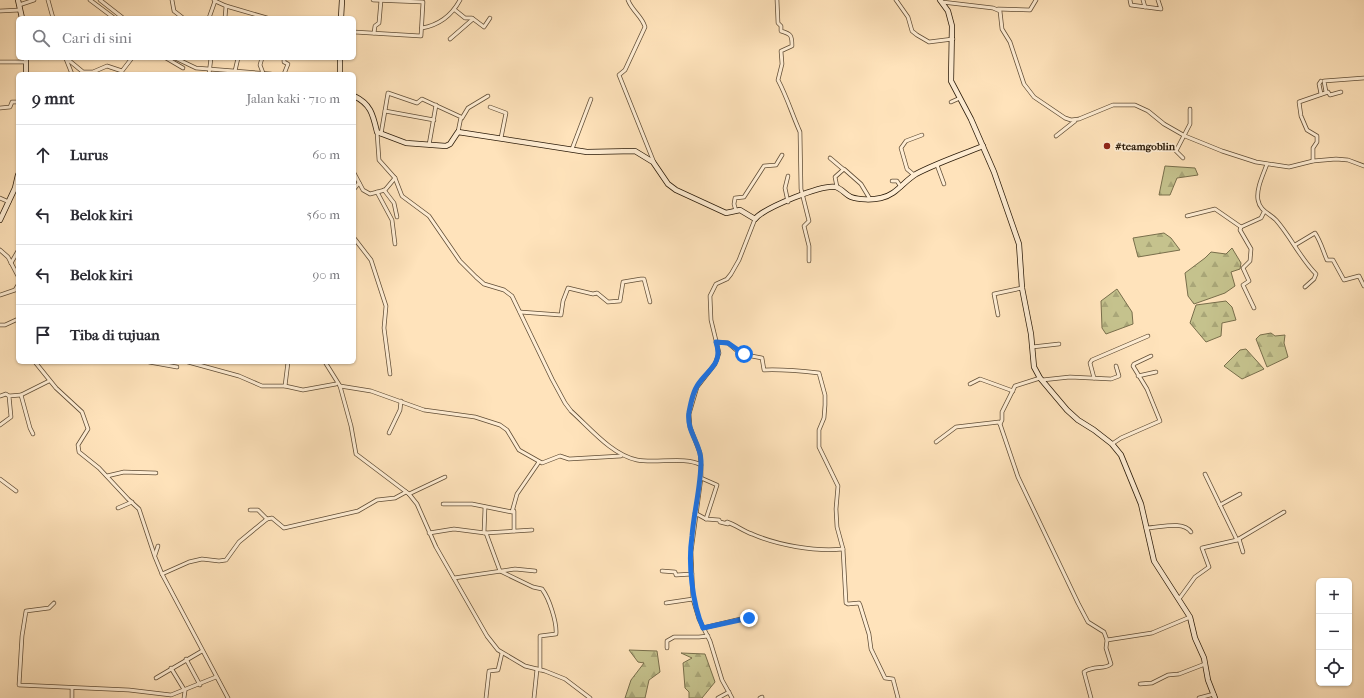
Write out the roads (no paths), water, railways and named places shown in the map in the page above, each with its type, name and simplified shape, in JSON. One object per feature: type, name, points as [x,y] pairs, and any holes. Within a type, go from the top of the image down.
[{"type":"street","points":[[0,11],[34,0]]},
{"type":"street","points":[[49,0],[53,16]]},
{"type":"street","points":[[90,0],[111,16]]},
{"type":"street","points":[[100,0],[119,16]]},
{"type":"street","points":[[172,0],[174,11],[180,16]]},
{"type":"street","points":[[210,16],[214,0],[226,6],[260,16]]},
{"type":"street","points":[[341,16],[342,0]]},
{"type":"street","points":[[356,32],[420,36],[422,28],[423,2],[373,0]]},
{"type":"street","points":[[374,33],[375,26],[379,23],[381,0]]},
{"type":"street","points":[[422,28],[440,21],[454,10],[460,0]]},
{"type":"street","points":[[628,0],[631,8],[642,18],[645,27],[625,70],[619,75],[655,164],[668,184],[676,190],[726,213],[736,210],[744,212],[755,219]]},
{"type":"street","points":[[777,0],[778,23],[781,26],[781,31],[792,35],[792,46],[781,51],[782,63],[778,80],[792,109],[795,124],[800,131],[802,194],[809,221],[804,226],[809,246],[809,261]]},
{"type":"street","points":[[896,0],[908,17],[912,31],[917,35],[929,42],[953,39]]},
{"type":"street","points":[[941,1],[998,9],[1030,10],[1036,0]]},
{"type":"street","points":[[1130,0],[1131,5],[1161,9],[1158,0]]},
{"type":"street","points":[[1143,0],[1145,7]]},
{"type":"street","points":[[941,1],[950,17],[953,39],[950,78],[983,146],[1005,198],[1018,244],[1022,288],[1030,326],[1032,364],[1041,379],[1073,415],[1112,444],[1121,455],[1136,487],[1150,549],[1156,566],[1190,617],[1214,696],[1199,698]]},
{"type":"street","points":[[19,6],[22,16]]},
{"type":"street","points":[[225,16],[226,6]]},
{"type":"street","points":[[998,9],[1002,14],[1002,29],[1010,42],[1019,74],[1028,91],[1054,112],[1065,118],[1075,120]]},
{"type":"street","points":[[454,10],[465,18],[473,19],[484,27],[490,18]]},
{"type":"street","points":[[450,38],[473,19]]},
{"type":"street","points":[[0,62],[26,60],[26,72]]},
{"type":"street","points":[[67,60],[71,72]]},
{"type":"street","points":[[68,60],[84,72]]},
{"type":"street","points":[[93,72],[107,66],[122,71],[130,60]]},
{"type":"street","points":[[170,60],[184,66],[196,68],[248,72]]},
{"type":"street","points":[[177,60],[184,66]]},
{"type":"street","points":[[209,72],[211,60]]},
{"type":"street","points":[[235,71],[238,60]]},
{"type":"street","points":[[261,60],[260,65],[262,72]]},
{"type":"street","points":[[284,60],[284,62],[288,64],[285,72]]},
{"type":"street","points":[[340,60],[340,72]]},
{"type":"street","points":[[181,72],[184,66]]},
{"type":"street","points":[[1341,92],[1330,95],[1326,92],[1324,81],[1364,78]]},
{"type":"street","points":[[1321,81],[1319,84],[1321,94]]},
{"type":"street","points":[[1313,160],[1317,136],[1307,130],[1299,103],[1300,101],[1326,92]]},
{"type":"street","points":[[462,118],[422,99],[417,103],[388,93],[379,133],[379,160],[395,178],[402,196],[429,216],[460,260],[484,284],[508,292],[514,299],[527,330],[564,403],[612,448],[623,456],[636,460],[692,462],[701,465]]},
{"type":"street","points":[[356,97],[364,101],[370,109],[379,133],[399,141],[429,146],[448,145],[458,132],[462,118],[468,108],[488,96]]},
{"type":"street","points":[[951,102],[960,98]]},
{"type":"street","points":[[572,149],[591,99]]},
{"type":"street","points":[[0,108],[10,107],[12,102],[16,102]]},
{"type":"street","points":[[1056,136],[1075,120],[1090,116],[1113,104],[1135,105],[1148,111],[1164,124],[1185,136],[1222,151],[1267,164],[1289,166],[1313,160],[1336,158],[1348,160],[1364,166]]},
{"type":"street","points":[[429,146],[436,105]]},
{"type":"street","points":[[490,107],[506,113],[501,138]]},
{"type":"street","points":[[1183,158],[1176,151],[1190,124],[1190,109]]},
{"type":"street","points":[[385,111],[434,120]]},
{"type":"street","points":[[458,132],[588,152],[598,150],[635,151],[644,155],[655,164]]},
{"type":"street","points":[[914,175],[907,170],[901,148],[906,142],[922,135]]},
{"type":"street","points":[[732,698],[722,680],[708,636],[703,628],[693,599],[690,552],[701,478],[701,465],[700,453],[691,432],[689,414],[697,387],[718,358],[719,353],[711,320],[710,296],[713,288],[731,274],[739,260],[755,219],[761,213],[788,202],[802,194],[824,188],[837,188],[850,197],[870,199],[890,195],[914,175],[983,146]]},
{"type":"street","points":[[736,210],[734,204],[735,198],[744,197],[764,166],[776,165],[782,155]]},
{"type":"street","points":[[830,158],[861,184],[870,199]]},
{"type":"street","points":[[1267,164],[1260,183],[1258,198],[1264,212],[1276,220],[1295,245],[1303,261],[1316,274],[1314,279],[1304,287]]},
{"type":"street","points":[[937,165],[944,184]]},
{"type":"street","points":[[837,188],[835,177],[844,169]]},
{"type":"street","points":[[788,176],[786,188],[788,202]]},
{"type":"street","points":[[356,177],[367,194],[385,189],[395,178]]},
{"type":"street","points":[[0,220],[9,202],[16,178]]},
{"type":"street","points":[[892,181],[897,181],[901,186]]},
{"type":"street","points":[[356,187],[359,183]]},
{"type":"street","points":[[385,189],[394,204],[397,218]]},
{"type":"street","points":[[377,192],[392,220],[395,244]]},
{"type":"street","points":[[0,198],[9,202]]},
{"type":"street","points":[[1187,216],[1215,208],[1241,227]]},
{"type":"street","points":[[1241,227],[1261,218],[1264,212]]},
{"type":"street","points":[[1241,227],[1240,232],[1250,246],[1252,254],[1250,262],[1243,267],[1249,281],[1243,285],[1254,308]]},
{"type":"street","points":[[1295,245],[1315,233],[1322,244],[1322,249],[1327,260],[1333,260],[1344,280],[1359,276],[1364,286]]},
{"type":"street","points":[[356,241],[371,260],[386,306],[384,328],[390,374]]},
{"type":"street","points":[[0,250],[11,262],[16,272]]},
{"type":"street","points":[[11,262],[16,254]]},
{"type":"street","points":[[520,312],[561,315],[563,301],[568,288],[593,294],[597,293],[608,302],[619,302],[623,281],[641,279],[644,279],[650,302]]},
{"type":"street","points":[[0,295],[16,288]]},
{"type":"street","points":[[998,315],[994,294],[1022,288]]},
{"type":"street","points":[[0,326],[16,320]]},
{"type":"street","points":[[1094,378],[1090,363],[1092,360],[1148,336]]},
{"type":"street","points":[[716,342],[728,343],[742,354],[762,358],[764,370],[799,370],[806,373],[819,373],[825,395],[824,418],[820,426],[818,436],[819,447],[838,486],[836,509],[837,527],[842,549],[846,602],[848,604],[859,603],[870,634],[872,651],[885,678],[893,679],[898,698]]},
{"type":"street","points":[[1032,347],[1059,344]]},
{"type":"street","points":[[1112,444],[1121,438],[1160,421],[1147,389],[1138,376],[1134,364],[1150,356]]},
{"type":"street","points":[[36,364],[49,381],[84,415],[88,429],[78,445],[78,450],[107,476],[142,512],[155,557],[162,574],[228,698]]},
{"type":"street","points":[[160,364],[177,367]]},
{"type":"street","points":[[195,364],[239,376],[259,385],[285,386],[303,390],[336,384]]},
{"type":"street","points":[[285,386],[288,364]]},
{"type":"street","points":[[326,364],[336,384],[340,386],[371,391],[424,410],[475,417],[500,425],[507,430],[519,450],[539,462],[546,463],[560,456],[570,459],[623,456]]},
{"type":"street","points":[[1091,698],[1084,672],[1090,668],[1110,666],[1110,659],[1106,648],[1107,640],[1104,632],[1088,622],[1078,603],[1018,477],[1000,424],[1002,412],[1018,384],[1041,379],[1070,377],[1117,378],[1119,375],[1116,366]]},
{"type":"street","points":[[1138,376],[1156,372]]},
{"type":"street","points":[[970,384],[980,379],[1013,391]]},
{"type":"street","points":[[0,396],[6,394],[9,396],[21,395],[49,381]]},
{"type":"street","points":[[340,386],[352,426],[356,454],[407,493],[420,510],[430,533],[487,636],[502,652],[520,664],[539,669],[565,679],[590,698]]},
{"type":"street","points":[[21,395],[28,422],[33,434]]},
{"type":"street","points":[[0,425],[11,417],[9,396]]},
{"type":"street","points":[[389,433],[400,410],[401,401]]},
{"type":"street","points":[[936,442],[956,427],[999,422],[1000,424]]},
{"type":"street","points":[[818,436],[822,431]]},
{"type":"street","points":[[514,531],[514,511],[518,493],[539,462]]},
{"type":"street","points":[[107,476],[124,472],[156,473]]},
{"type":"street","points":[[1205,474],[1238,540],[1242,552]]},
{"type":"street","points":[[162,574],[189,562],[202,559],[224,560],[244,537],[267,519],[272,518],[281,527],[290,527],[358,511],[377,500],[395,498],[445,477]]},
{"type":"street","points":[[701,478],[718,485],[706,519]]},
{"type":"street","points":[[0,479],[16,491]]},
{"type":"street","points":[[1220,505],[1240,494]]},
{"type":"street","points":[[118,508],[132,502]]},
{"type":"street","points":[[443,504],[469,504],[511,512],[514,511]]},
{"type":"street","points":[[485,507],[485,533],[500,571],[533,587],[542,589],[551,612],[555,617],[556,634],[540,636],[539,669],[534,698]]},
{"type":"street","points":[[250,510],[258,510],[267,519]]},
{"type":"street","points":[[1179,599],[1195,578],[1209,567],[1202,548],[1238,540],[1284,512]]},
{"type":"street","points":[[695,513],[706,519],[719,520],[720,522],[728,524],[727,522],[752,534],[790,544],[820,550],[842,549]]},
{"type":"street","points":[[1146,528],[1181,525],[1189,528],[1192,532]]},
{"type":"street","points":[[430,533],[454,529],[485,533],[532,530]]},
{"type":"street","points":[[155,557],[155,552],[158,546]]},
{"type":"street","points":[[454,578],[515,569],[535,571]]},
{"type":"street","points":[[662,571],[675,572],[676,575],[692,574]]},
{"type":"street","points":[[666,602],[693,599]]},
{"type":"street","points":[[54,603],[48,608],[26,611],[18,683],[20,685],[129,690],[171,697],[216,677]]},
{"type":"street","points":[[1107,640],[1152,633],[1190,617]]},
{"type":"street","points":[[703,628],[749,618]]},
{"type":"street","points":[[667,648],[667,641],[673,637],[699,638],[708,636]]},
{"type":"street","points":[[156,678],[202,651]]},
{"type":"street","points":[[486,698],[489,671],[498,670],[502,652]]},
{"type":"street","points":[[186,659],[200,685]]},
{"type":"street","points":[[1140,684],[1152,683],[1168,675],[1179,674],[1205,664]]},
{"type":"street","points":[[171,668],[185,691],[184,698]]},
{"type":"street","points":[[72,688],[72,698]]},
{"type":"street","points":[[718,698],[728,692]]},
{"type":"place","name":"#teamgoblin","points":[[1107,146]]}]
